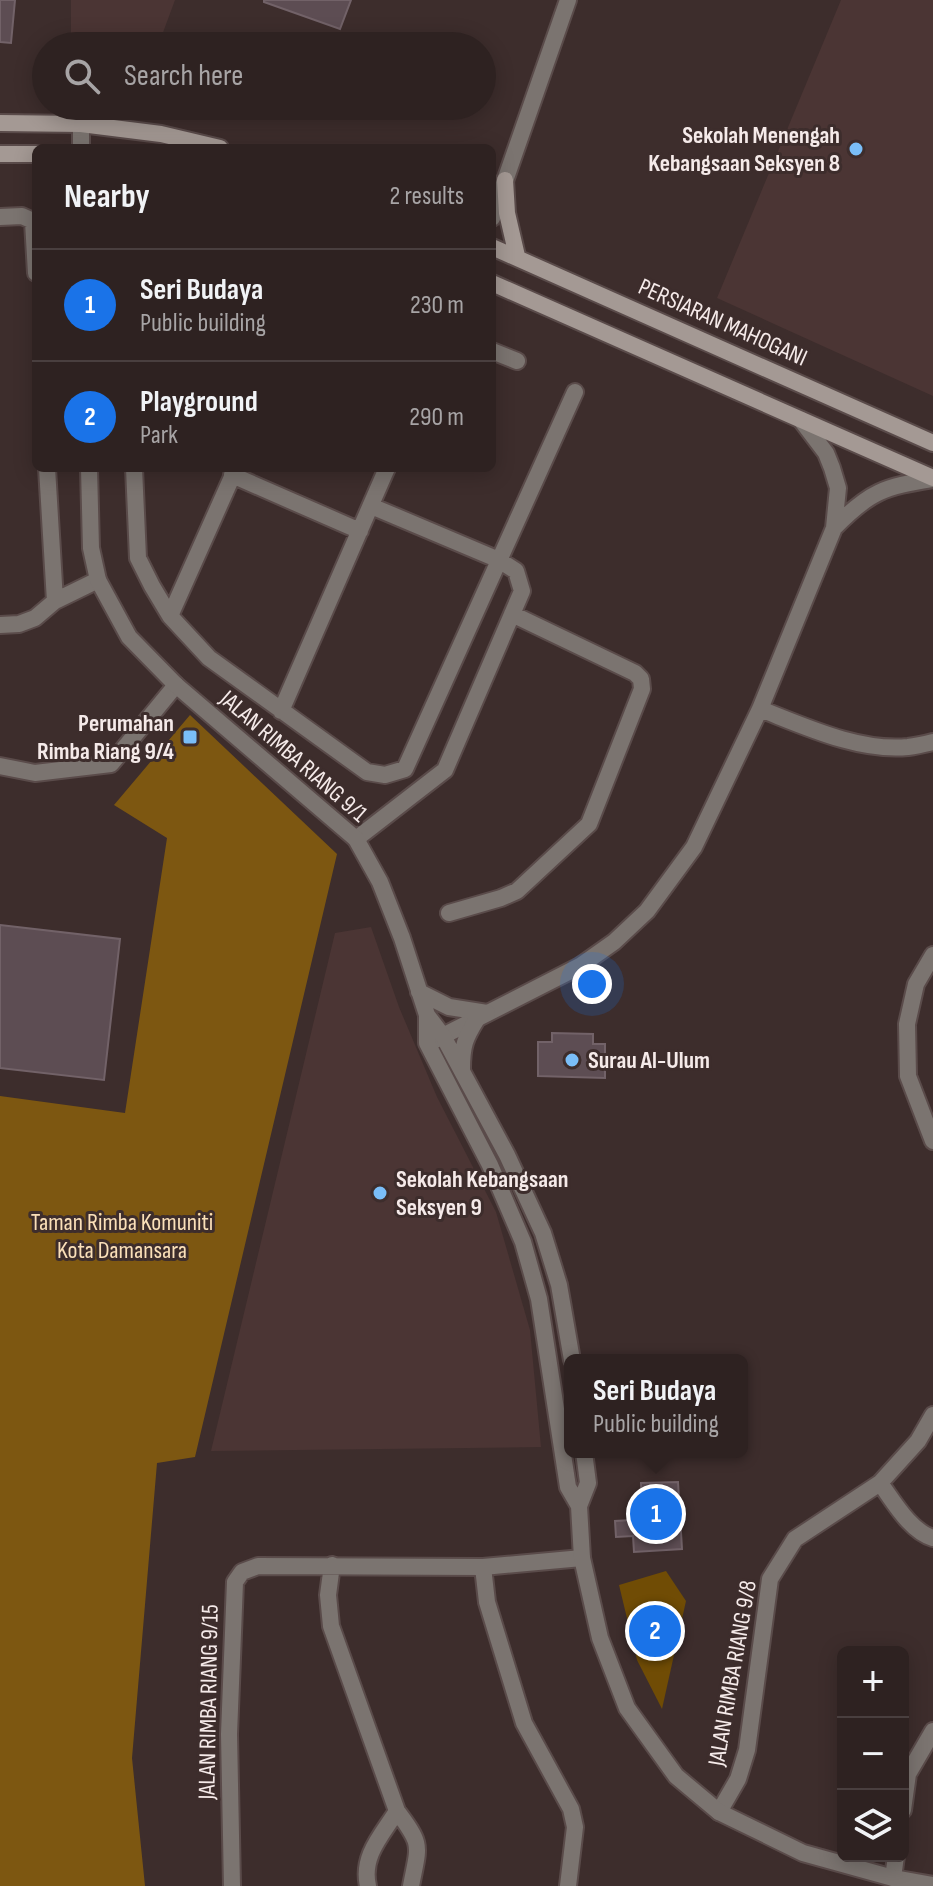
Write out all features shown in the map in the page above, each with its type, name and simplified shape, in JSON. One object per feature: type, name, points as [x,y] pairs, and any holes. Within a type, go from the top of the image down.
[{"type":"main road","points":[[0,123],[81,124],[161,134],[203,144]]},
{"type":"main road","points":[[0,154],[32,156]]},
{"type":"main road","points":[[505,180],[507,213],[517,256]]},
{"type":"main road","name":"PERSIARAN MAHOGANI","points":[[496,248],[933,443]]},
{"type":"main road","points":[[496,285],[933,479]]},
{"type":"street","points":[[496,204],[568,0]]},
{"type":"street","points":[[81,124],[81,144]]},
{"type":"street","points":[[0,217],[22,216],[32,221]]},
{"type":"street","points":[[496,353],[517,361]]},
{"type":"street","points":[[134,472],[138,558],[170,616],[209,658],[367,772],[385,775],[405,769],[575,392]]},
{"type":"street","points":[[579,1506],[568,1487],[563,1461],[563,1400],[523,1242],[435,1040],[580,966],[614,942],[647,911],[694,847],[760,709],[834,528],[838,488],[832,468],[826,453],[801,420]]},
{"type":"street","points":[[47,472],[55,601]]},
{"type":"street","name":"JALAN RIMBA RIANG 9/1","points":[[89,472],[91,548],[98,580],[129,637],[176,685],[356,839],[380,882],[435,1040],[463,1073],[507,1155],[543,1233],[559,1285],[571,1354]]},
{"type":"street","points":[[170,616],[234,472],[360,531]]},
{"type":"street","points":[[281,711],[385,472]]},
{"type":"street","points":[[834,528],[877,492],[898,484],[933,479]]},
{"type":"street","points":[[356,839],[445,770],[522,591],[516,571],[499,560],[371,506]]},
{"type":"street","points":[[0,625],[19,624],[35,618],[55,601],[98,580]]},
{"type":"street","points":[[449,913],[517,891],[589,824],[642,689],[641,679],[635,673],[512,614]]},
{"type":"street","points":[[0,766],[35,773],[111,764],[176,685]]},
{"type":"street","points":[[760,709],[834,737],[871,745],[906,747],[933,742]]},
{"type":"street","points":[[933,955],[916,984],[907,1024],[908,1076],[933,1141]]},
{"type":"street","points":[[419,992],[449,1007],[482,1016]]},
{"type":"street","points":[[463,1073],[462,1050],[466,1036],[482,1016]]},
{"type":"street","name":"JALAN RIMBA RIANG 9/8","points":[[719,1812],[738,1779],[747,1750],[770,1579],[795,1539],[880,1483],[918,1441],[933,1415]]},
{"type":"street","points":[[585,1458],[588,1483],[579,1506],[582,1558],[600,1638],[627,1708],[676,1776],[719,1812],[803,1853],[893,1878],[933,1885]]},
{"type":"street","points":[[880,1483],[908,1521],[928,1538],[933,1538]]},
{"type":"street","name":"JALAN RIMBA RIANG 9/15","points":[[232,1886],[229,1734],[235,1582],[242,1572],[258,1566],[483,1567],[582,1558]]},
{"type":"street","points":[[332,1565],[328,1595],[331,1626],[397,1811],[414,1834],[419,1847],[411,1886]]},
{"type":"street","points":[[483,1567],[487,1602],[524,1723],[571,1809],[575,1827],[568,1886]]},
{"type":"street","points":[[906,1790],[908,1774],[933,1731]]},
{"type":"street","points":[[368,1886],[368,1858],[397,1811]]},
{"type":"street","points":[[893,1878],[895,1862]]},
{"type":"shaded area","points":[[71,0],[175,0],[163,32],[71,32]]},
{"type":"shaded area","name":"Sekolah Menengah Kebangsaan Seksyen 8","points":[[841,0],[933,0],[933,396],[717,298]]},
{"type":"shaded area","name":"Sekolah Kebangsaan Seksyen 9","points":[[371,927],[399,1007],[437,1097],[496,1212],[530,1330],[541,1447],[211,1451],[335,933]]},
{"type":"shaded area","points":[[666,1571],[686,1601],[662,1709],[637,1660],[619,1585]]},
{"type":"green space","name":"Taman Rimba Komuniti Kota Damansara","points":[[190,715],[337,854],[195,1457],[157,1463],[132,1758],[145,1886],[0,1886],[0,1096],[125,1113],[167,838],[114,805]]},
{"type":"building","points":[[0,0],[15,0],[11,43],[0,42]]},
{"type":"building","points":[[264,0],[351,0],[340,29]]},
{"type":"building","points":[[0,925],[120,939],[104,1080],[0,1068]]},
{"type":"building","name":"Surau Al-Ulum","points":[[552,1033],[593,1034],[593,1044],[605,1044],[605,1078],[538,1076],[538,1042],[552,1042]]},
{"type":"building","points":[[678,1482],[682,1549],[634,1552],[633,1536],[616,1537],[615,1521],[632,1520],[631,1508],[642,1507],[641,1483]]},
{"type":"place","name":"Sekolah Menengah Kebangsaan Seksyen 8","points":[[856,149]]},
{"type":"place","name":"Perumahan Rimba Riang 9/4","points":[[190,737]]},
{"type":"place","name":"Surau Al-Ulum","points":[[572,1060]]},
{"type":"place","name":"Sekolah Kebangsaan Seksyen 9","points":[[380,1193]]},
{"type":"place","name":"Seri Budaya","points":[[656,1514]]},
{"type":"place","name":"Playground","points":[[655,1631]]}]
